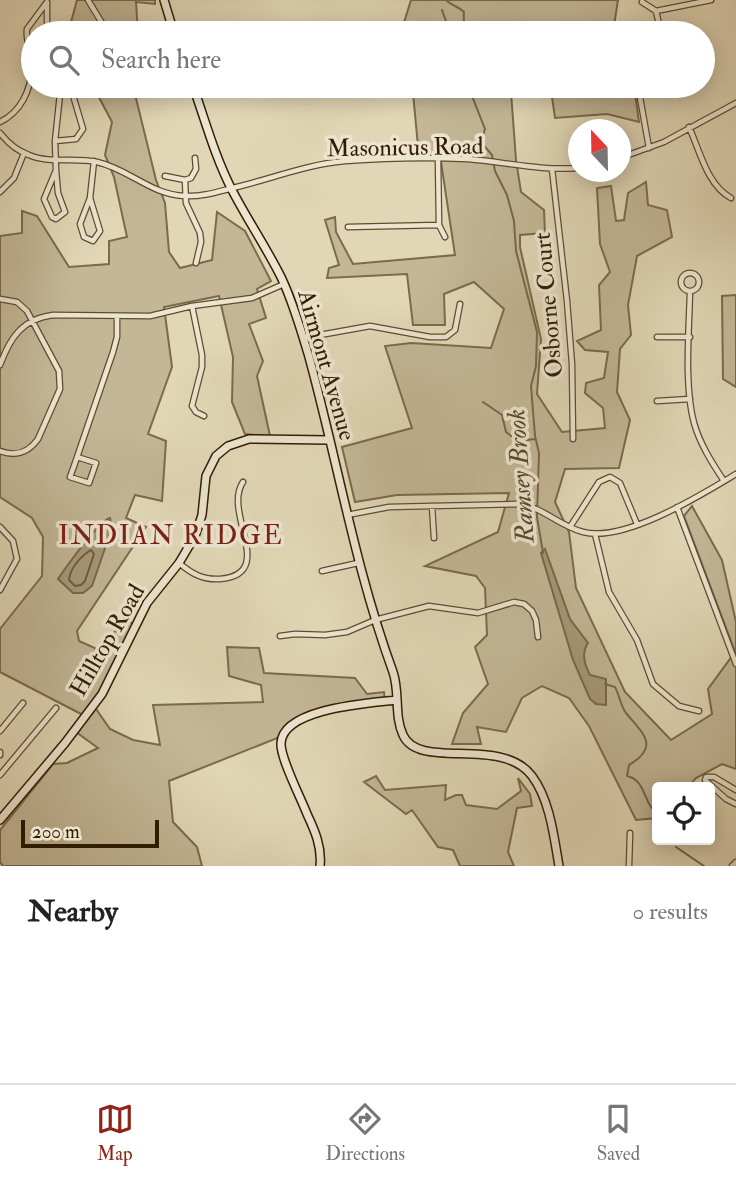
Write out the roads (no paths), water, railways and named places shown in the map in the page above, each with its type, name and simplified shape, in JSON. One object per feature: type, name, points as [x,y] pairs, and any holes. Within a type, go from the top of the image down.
[{"type":"street","points":[[88,0],[101,21]]},
{"type":"street","points":[[164,0],[172,21]]},
{"type":"street","points":[[642,2],[656,11],[711,0]]},
{"type":"street","points":[[47,21],[48,1]]},
{"type":"street","points":[[33,21],[48,1]]},
{"type":"street","points":[[656,11],[658,21]]},
{"type":"street","points":[[0,122],[10,117],[25,98]]},
{"type":"street","points":[[56,170],[44,199],[46,208],[54,219],[65,212],[58,193],[56,170],[55,141],[60,98]]},
{"type":"street","points":[[55,141],[76,139],[83,130],[83,122],[74,98]]},
{"type":"street","name":"Airmont Avenue","points":[[197,98],[231,188],[284,284],[303,338],[358,563],[394,675],[403,736],[414,747],[452,754],[498,755],[513,760],[526,769],[536,781],[546,806],[559,866]]},
{"type":"street","points":[[640,98],[649,148]]},
{"type":"street","points":[[631,154],[649,148],[736,103]]},
{"type":"street","points":[[689,127],[714,183],[722,193],[731,198]]},
{"type":"street","points":[[0,132],[7,142],[24,153],[14,178],[0,192]]},
{"type":"street","name":"Masonicus Road","points":[[24,153],[36,158],[94,161],[120,171],[155,190],[185,196],[231,188],[336,162],[438,159],[568,168]]},
{"type":"street","points":[[165,176],[185,180],[194,173],[195,158]]},
{"type":"street","points":[[438,159],[439,225],[445,237]]},
{"type":"street","points":[[90,198],[100,230],[93,241],[85,237],[80,224],[90,198],[94,161]]},
{"type":"street","name":"Osborne Court","points":[[552,169],[572,364],[573,439]]},
{"type":"street","points":[[185,180],[188,211],[200,233],[201,242],[196,263]]},
{"type":"street","points":[[348,227],[439,225]]},
{"type":"street","points":[[689,273],[697,276],[699,283],[695,290],[690,292],[684,289],[681,281],[682,277],[689,273]]},
{"type":"street","points":[[0,365],[12,338],[22,327],[33,320],[53,314],[150,316],[192,306],[252,298],[284,284]]},
{"type":"street","points":[[690,292],[690,399],[698,435],[724,481]]},
{"type":"street","points":[[0,299],[17,302],[33,320],[60,371],[60,389],[38,439],[32,446],[17,454],[0,450]]},
{"type":"street","points":[[303,338],[370,326],[430,337],[446,337],[455,330],[460,304]]},
{"type":"street","points":[[192,306],[202,355],[202,367],[192,406],[204,416]]},
{"type":"street","points":[[77,457],[96,463],[89,483],[70,477],[113,352],[117,337],[117,316]]},
{"type":"street","points":[[657,337],[690,337]]},
{"type":"street","points":[[657,401],[690,399]]},
{"type":"street","name":"Hilltop Road","points":[[0,820],[102,694],[147,603],[179,563],[199,526],[208,469],[221,451],[249,439],[329,440]]},
{"type":"street","points":[[346,515],[389,507],[527,505],[542,510],[570,527],[595,534],[610,533],[677,507],[736,474]]},
{"type":"street","points":[[570,527],[599,482],[610,477],[620,483],[637,524]]},
{"type":"street","points":[[179,563],[189,572],[208,579],[230,578],[243,569],[248,554],[239,519],[237,497],[243,482]]},
{"type":"street","points":[[432,506],[434,538]]},
{"type":"street","points":[[677,507],[736,664]]},
{"type":"street","points":[[0,527],[13,541],[17,559],[0,590]]},
{"type":"street","points":[[595,534],[608,592],[637,640],[653,684],[679,706],[699,711]]},
{"type":"street","points":[[322,571],[358,563]]},
{"type":"street","points":[[280,636],[335,634],[429,606],[478,613],[514,602],[524,604],[532,611],[538,637]]},
{"type":"street","points":[[320,866],[317,835],[281,749],[284,733],[295,721],[335,708],[396,700]]},
{"type":"street","points":[[0,731],[23,703]]},
{"type":"street","points":[[0,775],[56,708]]},
{"type":"street","points":[[0,756],[8,765]]},
{"type":"street","points":[[736,790],[714,777],[706,777],[705,780],[712,788],[736,804]]},
{"type":"street","points":[[629,866],[631,833]]},
{"type":"street","points":[[732,866],[736,862]]},
{"type":"water","points":[[110,518],[112,528],[92,586],[83,593],[73,593],[58,579],[91,535]]},
{"type":"water","points":[[545,549],[570,619],[588,643],[584,655],[588,671],[590,675],[606,679],[606,705],[596,704],[590,699],[573,660],[541,553]]},
{"type":"waterway","name":"Ramsey Brook","points":[[446,0],[464,12],[464,21]]},
{"type":"waterway","points":[[442,10],[446,21]]},
{"type":"waterway","name":"Ramsey Brook","points":[[473,98],[485,129],[481,142],[492,155],[495,171],[507,195],[514,221],[516,251],[537,332],[536,366],[531,386],[539,453],[537,517],[543,553]]},
{"type":"waterway","points":[[483,402],[502,415],[506,432],[518,441],[535,439]]},
{"type":"waterway","name":"Ramsey Brook","points":[[605,684],[615,687],[624,710],[646,739],[644,752],[629,765],[627,776],[638,782],[652,809]]},
{"type":"waterway","name":"Ramsey Brook","points":[[676,847],[704,866]]},
{"type":"district","name":"INDIAN RIDGE","points":[[171,535]]}]
